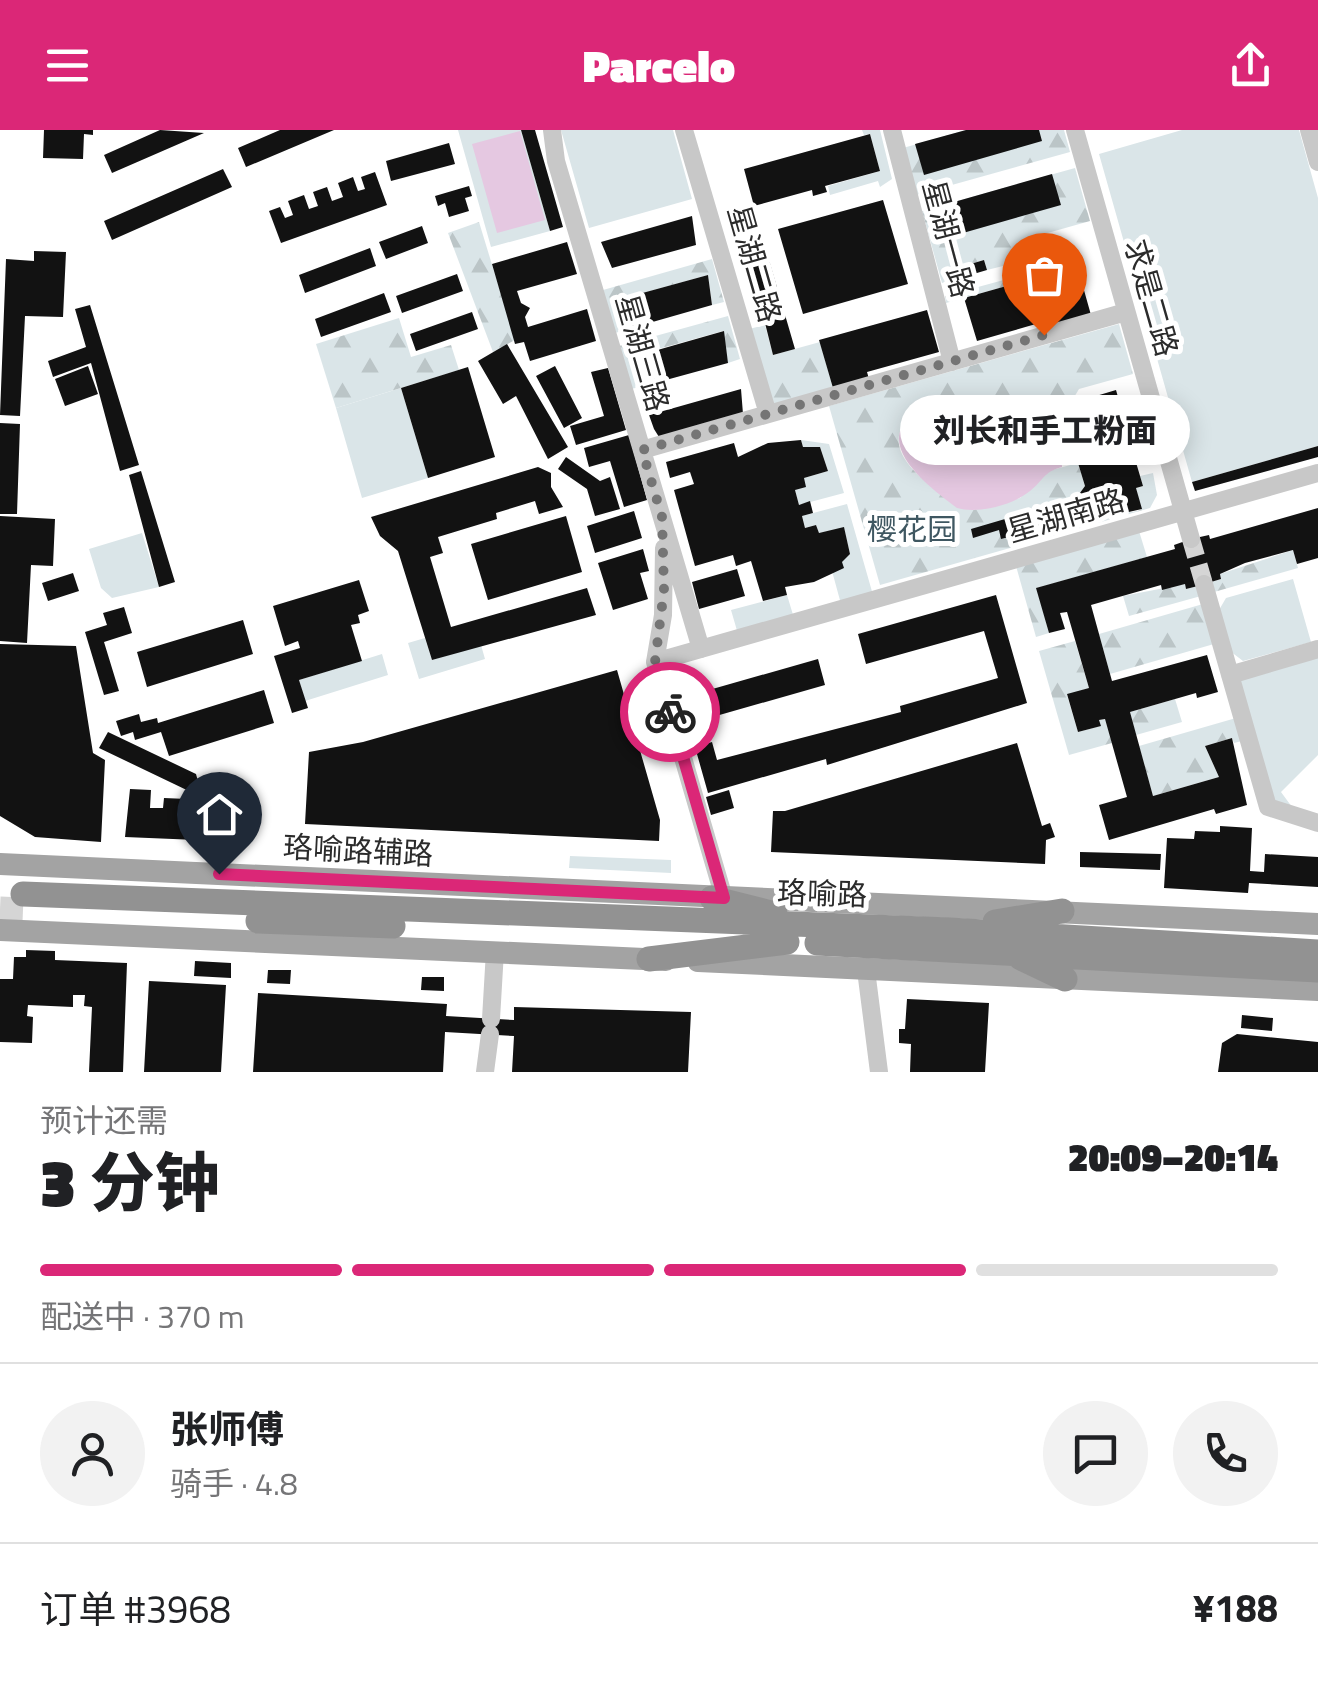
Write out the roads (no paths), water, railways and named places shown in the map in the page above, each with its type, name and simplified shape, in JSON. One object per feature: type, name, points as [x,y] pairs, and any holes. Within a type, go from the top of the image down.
[{"type":"highway","points":[[718,898],[824,926]]},
{"type":"highway","points":[[950,930],[1062,911]]},
{"type":"highway","name":"珞喻路","points":[[8,916],[824,926],[1318,952]]},
{"type":"highway","name":"珞喻路","points":[[8,916],[787,942],[1318,970]]},
{"type":"highway","points":[[649,959],[787,942]]},
{"type":"highway","points":[[1012,953],[1064,979]]},
{"type":"main road","points":[[0,846],[21,864],[8,916],[45,932],[1318,990]]},
{"type":"main road","name":"珞喻路辅路","points":[[21,864],[1318,924]]},
{"type":"street","name":"星湖三路","points":[[552,130],[556,161],[701,649]]},
{"type":"street","name":"星湖二路","points":[[684,130],[768,414]]},
{"type":"street","name":"星湖一路","points":[[892,130],[952,362]]},
{"type":"street","name":"求是二路","points":[[1074,130],[1191,539]]},
{"type":"street","points":[[1309,130],[1318,162]]},
{"type":"street","points":[[642,450],[1126,312]]},
{"type":"street","name":"星湖南路","points":[[655,662],[1318,473]]},
{"type":"street","points":[[662,517],[664,590],[655,662],[718,898]]},
{"type":"street","points":[[1204,584],[1268,807],[1318,823]]},
{"type":"street","points":[[1230,674],[1318,650]]},
{"type":"street","points":[[485,1072],[494,951]]},
{"type":"street","points":[[866,970],[880,1072]]},
{"type":"tunnel","points":[[1191,539],[1204,584]]},
{"type":"tunnel","points":[[0,909],[23,910]]},
{"type":"place","name":"刘长和手工粉面","points":[[1044,335]]},
{"type":"park label","name":"樱花园","points":[[912,530]]}]
